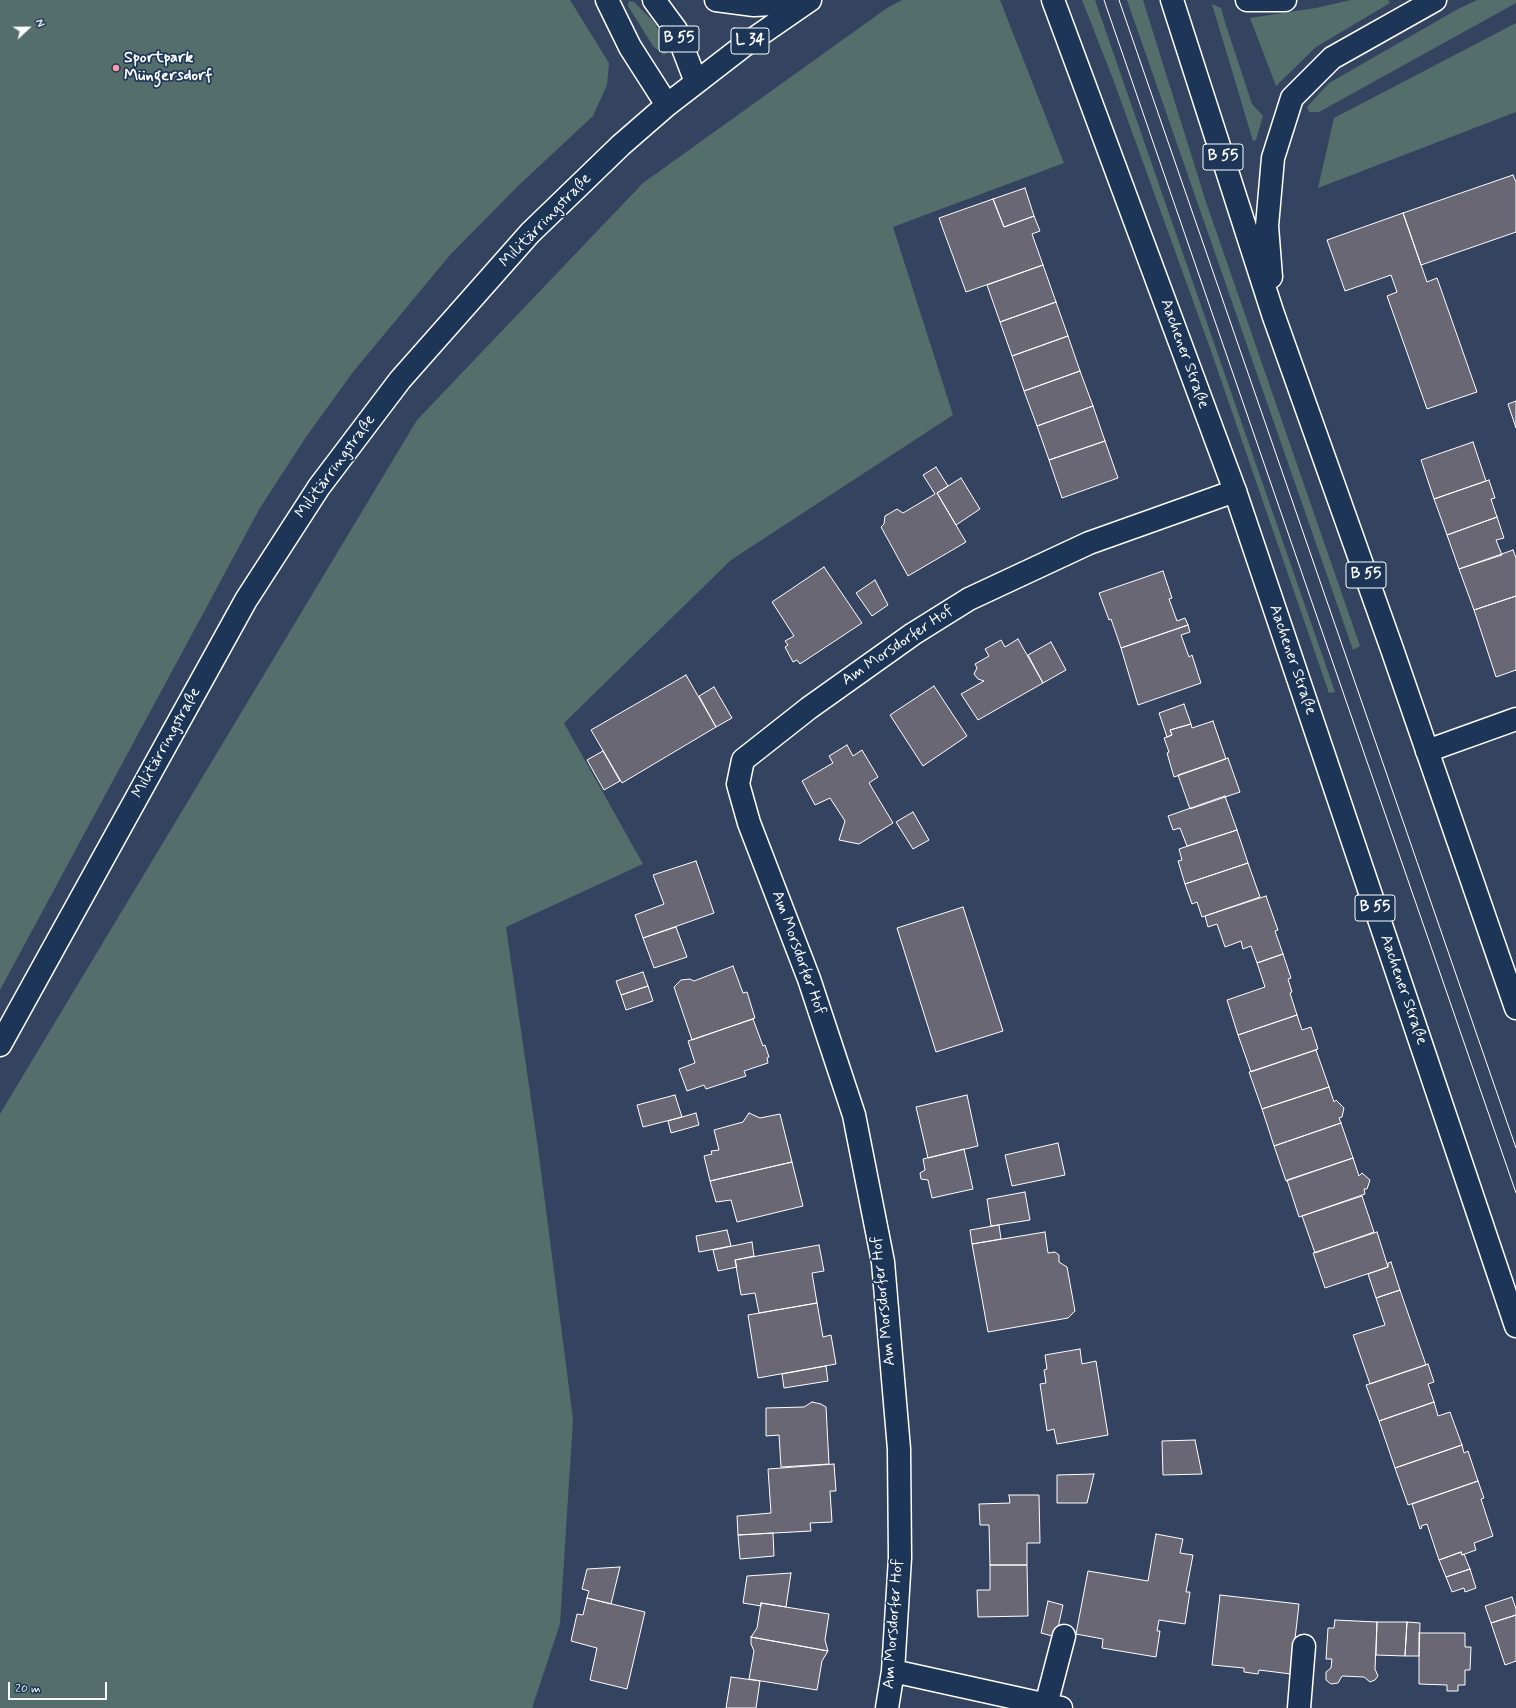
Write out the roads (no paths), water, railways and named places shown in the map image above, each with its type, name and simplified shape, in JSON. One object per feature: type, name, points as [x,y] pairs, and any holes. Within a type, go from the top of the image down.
[{"type":"main road","points":[[607,0],[630,47],[667,105]]},
{"type":"main road","name":"B 55","points":[[654,0],[676,30],[696,82]]},
{"type":"main road","points":[[716,0],[754,5],[808,1]]},
{"type":"main road","name":"Aachener Straße","points":[[1053,0],[1235,491],[1516,1326]]},
{"type":"main road","name":"B 55","points":[[1172,0],[1274,314],[1516,1008]]},
{"type":"main road","points":[[1247,0],[1285,0]]},
{"type":"main road","points":[[1274,314],[1267,226],[1273,158],[1292,98],[1332,58],[1435,0]]},
{"type":"main road","name":"Militärringstraße","points":[[0,1045],[246,600],[319,487],[400,380],[530,233],[621,145],[696,82],[742,47],[808,1]]},
{"type":"main road","name":"Am Morsdorfer Hof","points":[[887,1708],[893,1671],[900,1558],[898,1449],[883,1262],[854,1115],[809,979],[749,823],[738,784],[743,760],[809,708],[913,634],[969,599],[1089,543],[1235,491]]},
{"type":"main road","points":[[1427,751],[1516,720]]},
{"type":"main road","points":[[893,1671],[1054,1706],[1064,1636]]},
{"type":"main road","points":[[1299,1708],[1304,1646]]},
{"type":"tram line","points":[[1104,0],[1516,1193]]},
{"type":"tram line","points":[[1119,0],[1516,1148]]},
{"type":"place","name":"Sportpark Müngersdorf","points":[[116,68]]}]
